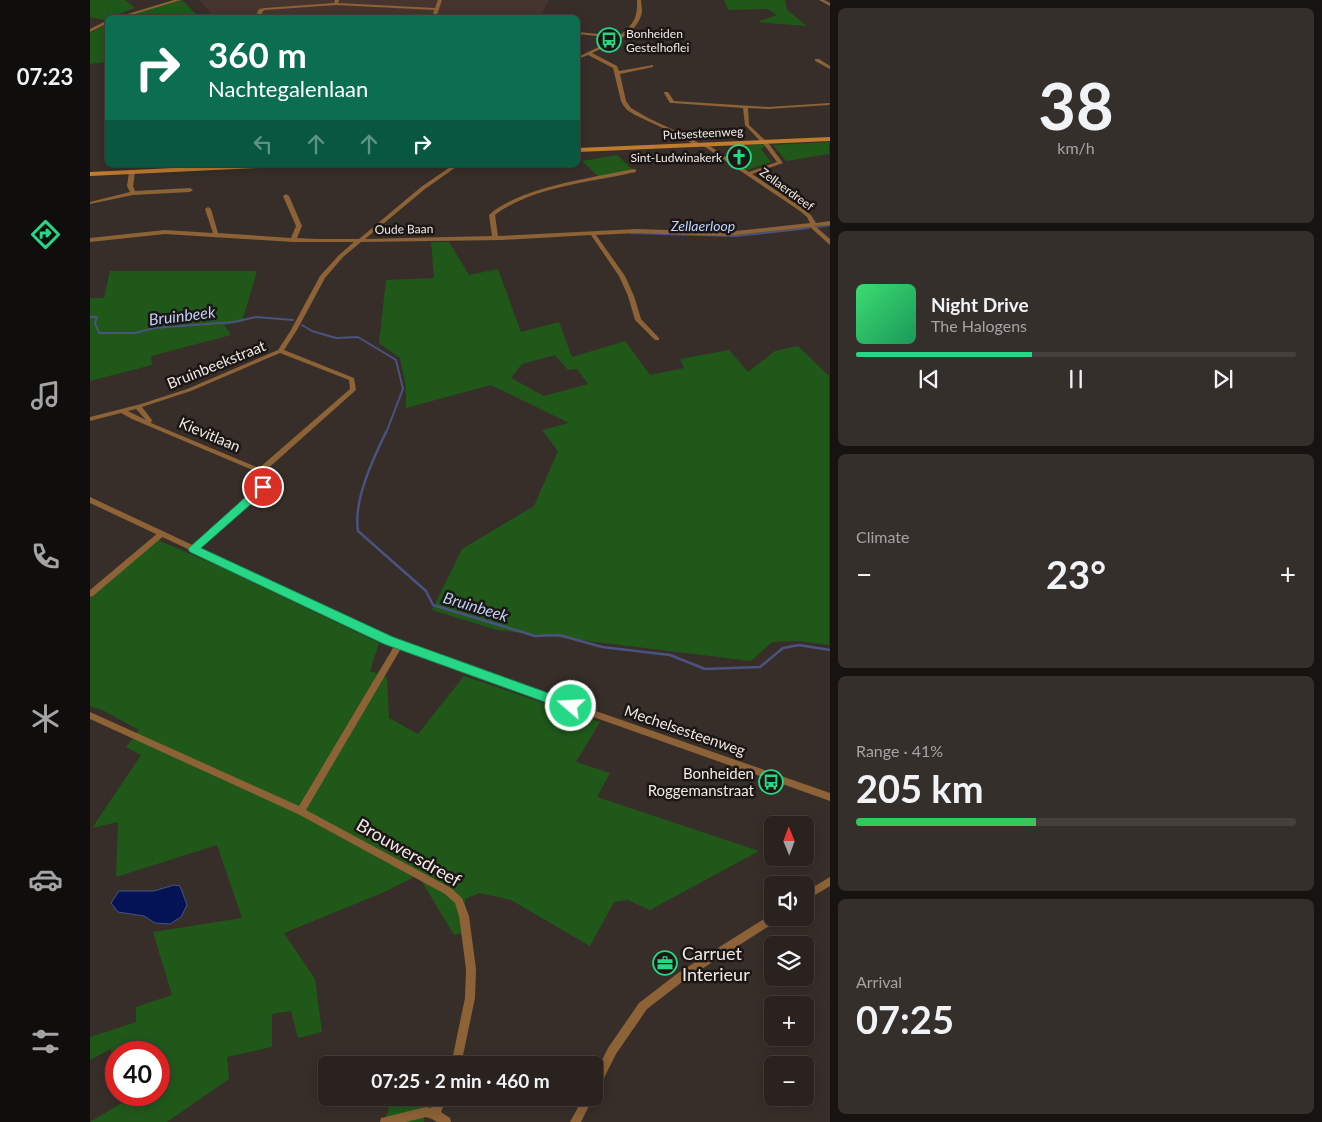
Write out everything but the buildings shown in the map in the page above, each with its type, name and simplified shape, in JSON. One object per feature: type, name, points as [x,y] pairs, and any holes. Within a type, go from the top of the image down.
[{"type":"main road","name":"Putsesteenweg","points":[[580,150],[764,144],[830,139]]},
{"type":"main road","points":[[90,174],[204,167]]},
{"type":"street","points":[[126,15],[178,0]]},
{"type":"street","points":[[435,15],[440,0]]},
{"type":"street","points":[[580,57],[620,37],[631,28],[638,18],[640,9],[638,0]]},
{"type":"street","points":[[821,0],[829,4]]},
{"type":"street","points":[[258,15],[261,10],[265,9],[337,2],[437,9]]},
{"type":"street","points":[[90,31],[105,23]]},
{"type":"street","points":[[580,33],[620,37]]},
{"type":"street","points":[[587,54],[613,66],[617,73],[651,66]]},
{"type":"street","points":[[817,60],[830,68]]},
{"type":"street","name":"Zellaerdreef","points":[[617,73],[624,103],[630,111],[679,132],[748,174],[809,216],[813,223],[811,225],[830,243]]},
{"type":"street","points":[[666,93],[672,102],[796,107],[829,104]]},
{"type":"street","points":[[824,99],[829,104]]},
{"type":"street","points":[[745,106],[747,126],[764,144]]},
{"type":"street","name":"Zellaerdreef","points":[[748,174],[780,163],[764,144]]},
{"type":"street","name":"Bruinbeekstraat","points":[[90,419],[138,407],[224,377],[280,351],[294,330],[322,277],[341,256],[423,188],[453,167]]},
{"type":"street","points":[[495,238],[492,215],[496,210],[550,191],[634,171]]},
{"type":"street","points":[[132,172],[130,186],[134,193]]},
{"type":"street","points":[[91,203],[134,193],[190,190]]},
{"type":"street","points":[[286,196],[298,226],[293,240]]},
{"type":"street","points":[[208,209],[216,235]]},
{"type":"street","name":"Oude Baan","points":[[90,240],[165,232],[293,240],[360,241],[495,238],[637,230],[726,234],[830,223]]},
{"type":"street","points":[[592,233],[622,276],[631,296],[638,320],[657,339]]},
{"type":"street","points":[[194,549],[263,487],[260,471],[353,390],[352,380],[280,351]]},
{"type":"street","points":[[138,407],[148,420],[148,423]]},
{"type":"street","name":"Kievitlaan","points":[[123,411],[260,471]]},
{"type":"street","name":"Mechelsesteenweg","points":[[90,500],[398,645],[830,798]]},
{"type":"street","points":[[90,594],[162,534]]},
{"type":"street","points":[[300,811],[398,645]]},
{"type":"street","name":"Brouwersdreef","points":[[90,715],[300,811],[448,892],[458,901],[464,916],[471,969],[470,998],[458,1056]]},
{"type":"street","points":[[814,891],[830,881]]},
{"type":"street","points":[[603,1068],[612,1051],[644,1006],[682,976],[764,924]]},
{"type":"street","points":[[434,1114],[438,1106]]},
{"type":"street","points":[[575,1122],[584,1106]]},
{"type":"street","points":[[385,1122],[426,1112],[434,1114],[446,1122]]},
{"type":"shaded area","points":[[199,0],[549,0],[542,15],[212,15]]},
{"type":"shaded area","points":[[174,885],[180,886],[187,905],[181,917],[170,924],[155,923],[144,916],[118,912],[111,903],[119,891],[154,891]]},
{"type":"green space","points":[[90,0],[125,0],[135,8],[117,15],[105,15],[104,20],[90,17]]},
{"type":"green space","points":[[182,0],[197,15],[131,15]]},
{"type":"green space","points":[[724,0],[785,0],[787,10],[807,26],[757,22],[777,15],[768,9],[729,10]]},
{"type":"green space","points":[[105,25],[105,62],[90,64],[90,33]]},
{"type":"green space","points":[[829,142],[829,154],[786,161],[773,145]]},
{"type":"green space","points":[[763,144],[765,146],[761,149],[771,162],[747,170],[740,165],[750,162],[752,157],[738,153],[730,147]]},
{"type":"green space","points":[[617,155],[634,171],[600,178],[582,161]]},
{"type":"green space","points":[[431,242],[449,242],[469,275],[498,269],[521,332],[559,322],[572,357],[625,341],[650,375],[684,368],[680,359],[729,350],[748,372],[775,351],[798,346],[829,376],[829,645],[800,641],[772,642],[751,661],[497,630],[432,610],[462,549],[534,506],[558,451],[542,430],[569,423],[491,385],[406,408],[406,387],[400,358],[379,343],[386,280],[434,278]],"holes":[[[555,355],[568,370],[577,369],[588,384],[544,396],[511,378],[522,364]]]},
{"type":"green space","points":[[110,271],[257,271],[242,322],[224,325],[231,335],[151,356],[152,365],[90,381],[90,298],[104,298]]},
{"type":"green space","points":[[158,540],[218,566],[379,643],[370,671],[387,677],[389,718],[418,734],[464,676],[600,722],[576,762],[610,773],[597,797],[759,851],[650,910],[628,900],[614,902],[590,946],[511,900],[479,893],[465,899],[465,932],[454,935],[418,875],[382,893],[284,933],[315,979],[322,1032],[298,1038],[291,1011],[272,1014],[272,1047],[227,1057],[229,1079],[167,1122],[90,1122],[117,1106],[170,1106],[170,1041],[105,1041],[105,1052],[90,1060],[90,1037],[136,1022],[136,1007],[172,995],[153,932],[242,918],[217,845],[116,877],[118,822],[92,828],[141,755],[126,747],[139,730],[104,711],[90,706],[90,598]]},
{"type":"green space","points":[[387,1106],[425,1106],[424,1122],[388,1122],[386,1115],[389,1110]]},
{"type":"waterway","name":"Zellaerloop","points":[[817,227],[830,225]]},
{"type":"waterway","name":"Zellaerloop","points":[[631,233],[736,236],[809,228]]},
{"type":"waterway","name":"Bruinbeek","points":[[90,317],[97,317],[95,323],[99,333],[135,333],[154,328],[234,322],[256,317],[293,320]]},
{"type":"waterway","name":"Bruinbeek","points":[[302,325],[312,331],[336,338],[358,337],[396,360],[403,389],[386,433]]},
{"type":"waterway","name":"Bruinbeek","points":[[386,432],[370,467],[361,494],[357,519],[358,531],[426,591],[433,605],[535,636],[559,635],[602,647],[670,655],[705,669],[760,667],[783,648],[799,645],[830,650]]},
{"type":"place","name":"Bonheiden Gestelhoflei","points":[[609,40]]},
{"type":"place","name":"Sint-Ludwinakerk","points":[[739,157]]},
{"type":"place","name":"Bonheiden Roggemanstraat","points":[[771,782]]},
{"type":"place","name":"Carruet Interieur","points":[[665,963]]},
{"type":"route","points":[[263,487],[194,549],[388,640],[571,706]]}]
